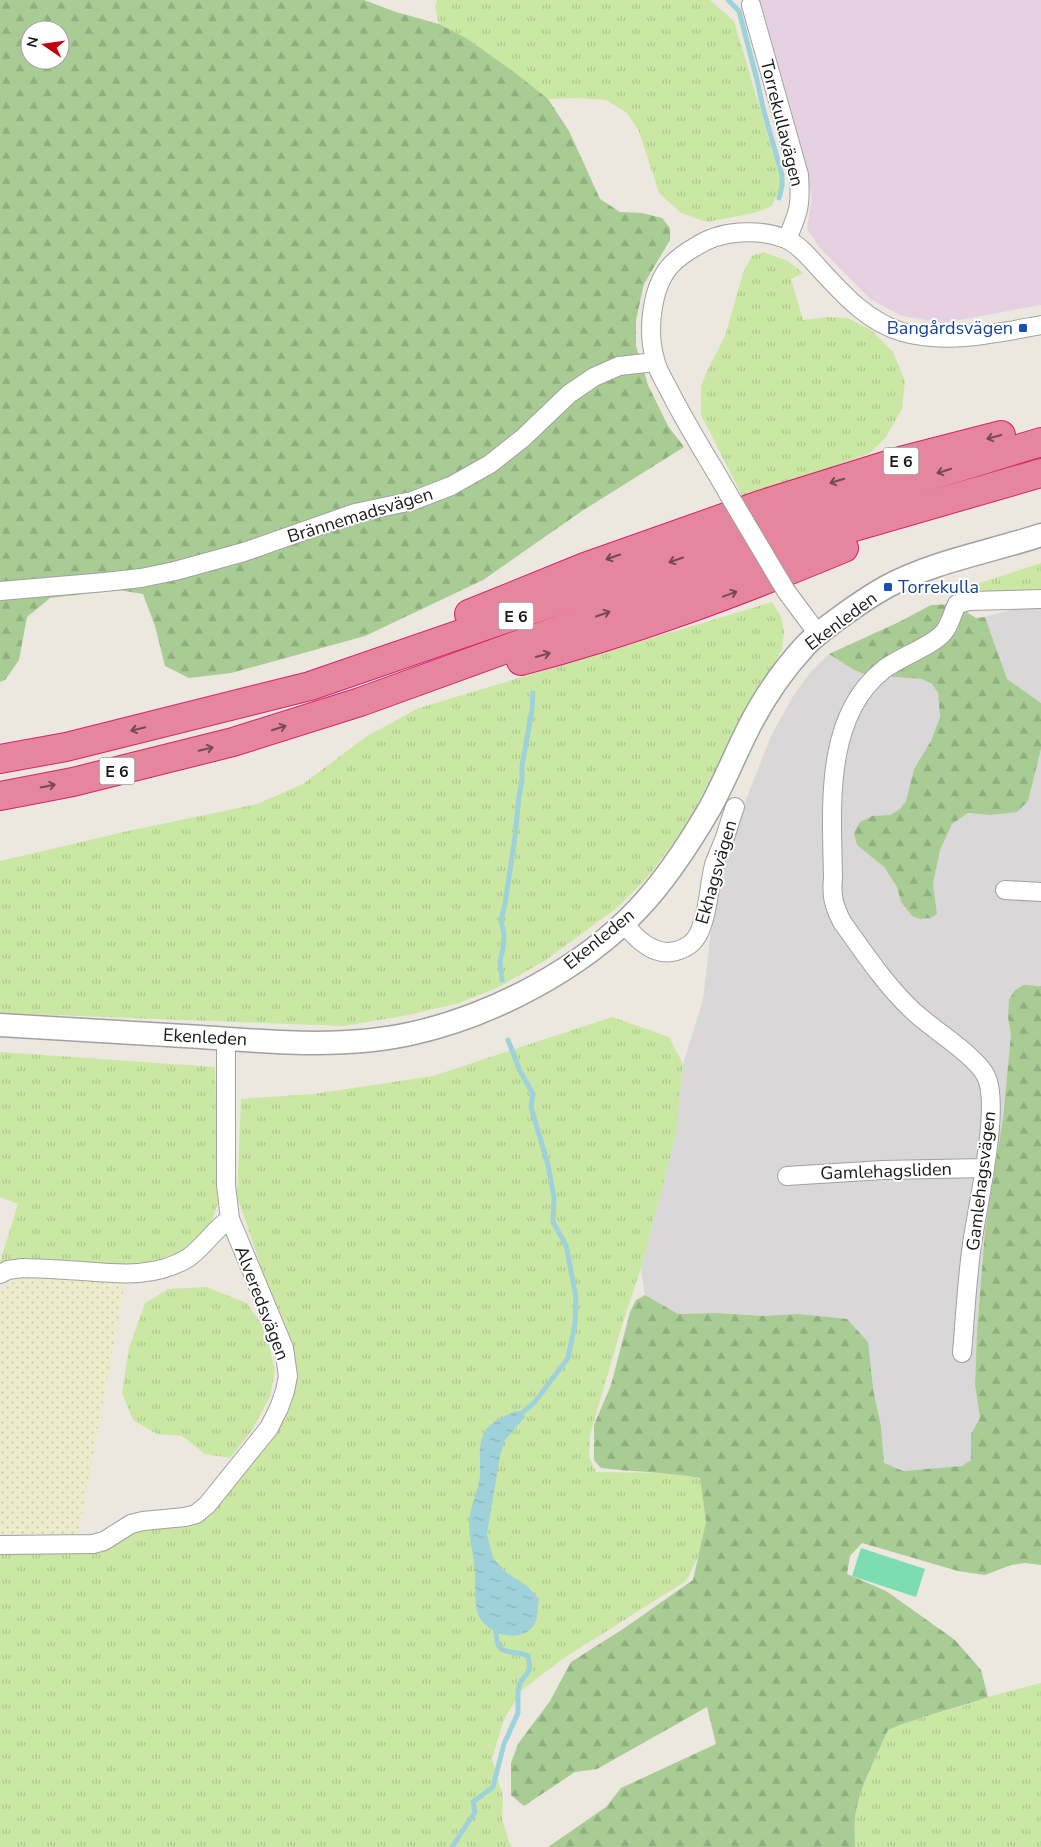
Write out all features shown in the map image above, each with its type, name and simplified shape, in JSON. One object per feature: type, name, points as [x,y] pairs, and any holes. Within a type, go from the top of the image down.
[{"type":"highway","name":"E 6","points":[[310,686],[465,616],[585,567],[763,504],[891,464],[1041,424]]},
{"type":"highway","name":"E 6","points":[[0,759],[75,744],[310,686],[833,506],[1041,442]]},
{"type":"highway","name":"E 6","points":[[0,796],[72,782],[233,742],[360,702],[840,531],[1041,473]]},
{"type":"street","name":"Torrekullavägen","points":[[751,5],[799,175],[800,201],[797,217],[787,240]]},
{"type":"street","points":[[818,634],[786,592],[677,407],[655,362],[651,344],[652,314],[661,283],[670,266],[686,252],[702,242],[721,236],[760,232],[787,240],[801,249],[859,310],[881,324],[904,333],[926,337],[967,336],[1041,325]]},
{"type":"street","name":"Brännemadsvägen","points":[[0,591],[141,578],[175,571],[244,552],[354,513],[412,501],[451,486],[490,464],[523,438],[569,394],[594,377],[619,366],[655,362]]},
{"type":"street","name":"Ekenleden","points":[[0,1025],[311,1043],[363,1041],[410,1034],[450,1024],[484,1012],[555,974],[590,951],[624,922],[658,886],[682,853],[710,806],[749,726],[769,693],[806,645],[818,634],[855,606],[888,586],[941,565],[1041,535]]},
{"type":"street","name":"Gamlehagsvägen","points":[[962,1353],[972,1246],[985,1168],[991,1106],[990,1089],[986,1075],[972,1060],[911,1009],[894,992],[842,922],[833,902],[833,786],[835,768],[845,727],[852,710],[863,690],[881,671],[896,660],[927,645],[944,632],[957,604],[969,601],[1041,599]]},
{"type":"street","name":"Ekhagsvägen","points":[[624,922],[639,941],[652,950],[663,953],[676,952],[689,946],[697,937],[703,924],[708,889],[715,863],[735,806]]},
{"type":"street","points":[[1005,890],[1041,892]]},
{"type":"street","name":"Alveredsvägen","points":[[0,1545],[93,1544],[104,1541],[131,1524],[196,1514],[218,1494],[269,1428],[279,1408],[288,1376],[284,1348],[230,1219],[226,1185],[226,1039]]},
{"type":"street","name":"Gamlehagsliden","points":[[787,1176],[883,1170],[985,1168]]},
{"type":"street","name":"Alveredsvägen","points":[[0,1274],[8,1270],[22,1268],[128,1275],[154,1271],[188,1258],[205,1244],[222,1224],[230,1219]]},
{"type":"shaded area","points":[[758,0],[1041,0],[1041,305],[943,323],[902,316],[870,299],[819,247],[807,229],[812,198],[803,157]]},
{"type":"shaded area","points":[[1014,609],[1041,609],[1041,703],[1007,679],[985,617]]},
{"type":"shaded area","points":[[829,654],[854,670],[866,675],[922,679],[932,684],[938,693],[940,717],[931,741],[914,769],[906,801],[900,809],[890,815],[872,816],[857,845],[884,867],[897,887],[901,902],[912,916],[920,919],[931,918],[937,914],[933,884],[940,850],[952,824],[968,813],[990,815],[1028,801],[1041,749],[1041,986],[1036,985],[1008,1018],[1011,1034],[1003,1118],[985,1230],[977,1331],[975,1385],[980,1418],[971,1434],[972,1460],[962,1466],[902,1471],[884,1463],[881,1426],[873,1389],[764,1316],[717,1313],[678,1314],[645,1295],[641,1268],[676,1135],[683,1064],[703,1000],[717,880],[725,853],[771,736],[792,698],[810,673]]},
{"type":"green space","points":[[0,0],[364,0],[396,12],[439,24],[466,38],[548,99],[569,131],[600,199],[620,212],[642,213],[662,218],[670,228],[670,240],[644,284],[636,320],[636,346],[648,385],[668,426],[684,447],[582,511],[483,580],[365,636],[231,673],[189,678],[165,666],[155,626],[143,594],[119,590],[50,598],[27,617],[19,660],[5,680],[0,682]]},
{"type":"green space","points":[[437,0],[710,0],[734,21],[782,183],[772,206],[754,213],[707,222],[681,213],[659,193],[639,131],[627,113],[606,100],[548,99],[466,38],[439,24],[435,7]]},
{"type":"green space","points":[[763,252],[788,261],[803,273],[791,279],[803,320],[827,317],[847,318],[870,329],[893,352],[905,381],[902,409],[886,437],[870,453],[744,499],[701,415],[701,386],[725,336],[743,273],[752,256]]},
{"type":"green space","points":[[1041,563],[1041,594],[970,594],[968,588],[971,586]]},
{"type":"green space","points":[[772,602],[781,617],[784,631],[782,649],[768,676],[745,711],[688,823],[647,878],[618,907],[546,960],[499,987],[459,1003],[409,1015],[343,1026],[0,1013],[0,861],[128,831],[257,804],[303,784],[367,736],[419,708]]},
{"type":"green space","points":[[954,604],[976,618],[985,617],[1007,679],[1041,703],[1041,749],[1028,801],[1017,812],[990,815],[968,813],[952,824],[940,850],[933,884],[937,914],[931,918],[920,919],[912,916],[901,902],[897,887],[884,867],[857,845],[854,833],[860,822],[872,816],[890,815],[900,809],[906,801],[914,769],[931,741],[940,717],[938,693],[932,684],[922,679],[867,675],[854,670],[829,654],[931,605]]},
{"type":"green space","points":[[1024,985],[1041,986],[1041,1565],[1025,1563],[1011,1565],[985,1575],[958,1571],[862,1543],[850,1556],[847,1574],[886,1591],[955,1640],[981,1670],[988,1697],[888,1730],[868,1773],[860,1796],[855,1819],[855,1847],[548,1847],[606,1807],[621,1788],[716,1744],[707,1707],[597,1769],[575,1772],[524,1806],[511,1795],[511,1763],[518,1744],[550,1701],[571,1662],[623,1629],[693,1580],[706,1522],[700,1478],[601,1468],[594,1460],[594,1425],[611,1385],[630,1312],[636,1300],[645,1295],[678,1314],[717,1313],[764,1316],[798,1314],[847,1319],[868,1342],[873,1389],[881,1426],[884,1463],[903,1471],[962,1466],[971,1460],[971,1434],[980,1418],[975,1385],[977,1331],[985,1230],[1003,1118],[1011,1034],[1008,1018],[1009,1000],[1015,990]]},
{"type":"green space","points":[[612,1017],[669,1037],[683,1064],[676,1135],[641,1268],[590,1435],[589,1457],[596,1472],[667,1473],[700,1478],[706,1522],[700,1553],[686,1581],[564,1658],[522,1690],[504,1719],[492,1759],[503,1797],[502,1819],[512,1847],[0,1847],[0,1554],[60,1554],[104,1546],[126,1531],[184,1523],[263,1445],[290,1353],[284,1322],[264,1276],[237,1196],[241,1099],[313,1094],[433,1076]]},
{"type":"green space","points":[[0,1052],[215,1067],[219,1195],[210,1224],[203,1235],[183,1252],[171,1258],[141,1266],[0,1262],[18,1204],[0,1197]]},
{"type":"green space","points":[[20,1277],[50,1277],[125,1283],[78,1536],[0,1537],[0,1292]]},
{"type":"green space","points":[[206,1287],[247,1303],[265,1330],[275,1370],[270,1397],[252,1430],[230,1458],[205,1454],[182,1436],[157,1434],[133,1420],[122,1393],[129,1348],[145,1303],[168,1289]]},
{"type":"green space","points":[[861,1548],[925,1569],[916,1597],[852,1576]]},
{"type":"green space","points":[[1041,1683],[1041,1847],[855,1847],[855,1819],[860,1796],[868,1773],[888,1730],[912,1720]]},
{"type":"water","points":[[518,1411],[523,1412],[525,1417],[505,1440],[500,1456],[487,1534],[493,1558],[506,1572],[527,1586],[539,1599],[534,1625],[520,1635],[512,1636],[494,1631],[480,1619],[477,1611],[469,1523],[479,1481],[480,1449],[484,1433],[494,1422]]},
{"type":"waterway","points":[[728,0],[739,11],[782,175],[779,198]]},
{"type":"waterway","points":[[502,980],[500,961],[504,934],[501,920],[515,837],[522,782],[522,766],[532,710],[533,693]]},
{"type":"waterway","points":[[508,1040],[520,1071],[533,1094],[531,1107],[548,1165],[554,1197],[553,1222],[566,1245],[576,1297],[575,1324],[568,1358],[534,1403],[523,1412]]},
{"type":"waterway","points":[[452,1847],[475,1812],[473,1802],[493,1787],[504,1744],[518,1713],[518,1690],[521,1681],[530,1667],[528,1656],[505,1651],[498,1646],[496,1631]]},
{"type":"place","name":"Bangårdsvägen","points":[[1023,328]]},
{"type":"place","name":"Torrekulla","points":[[888,587]]}]
